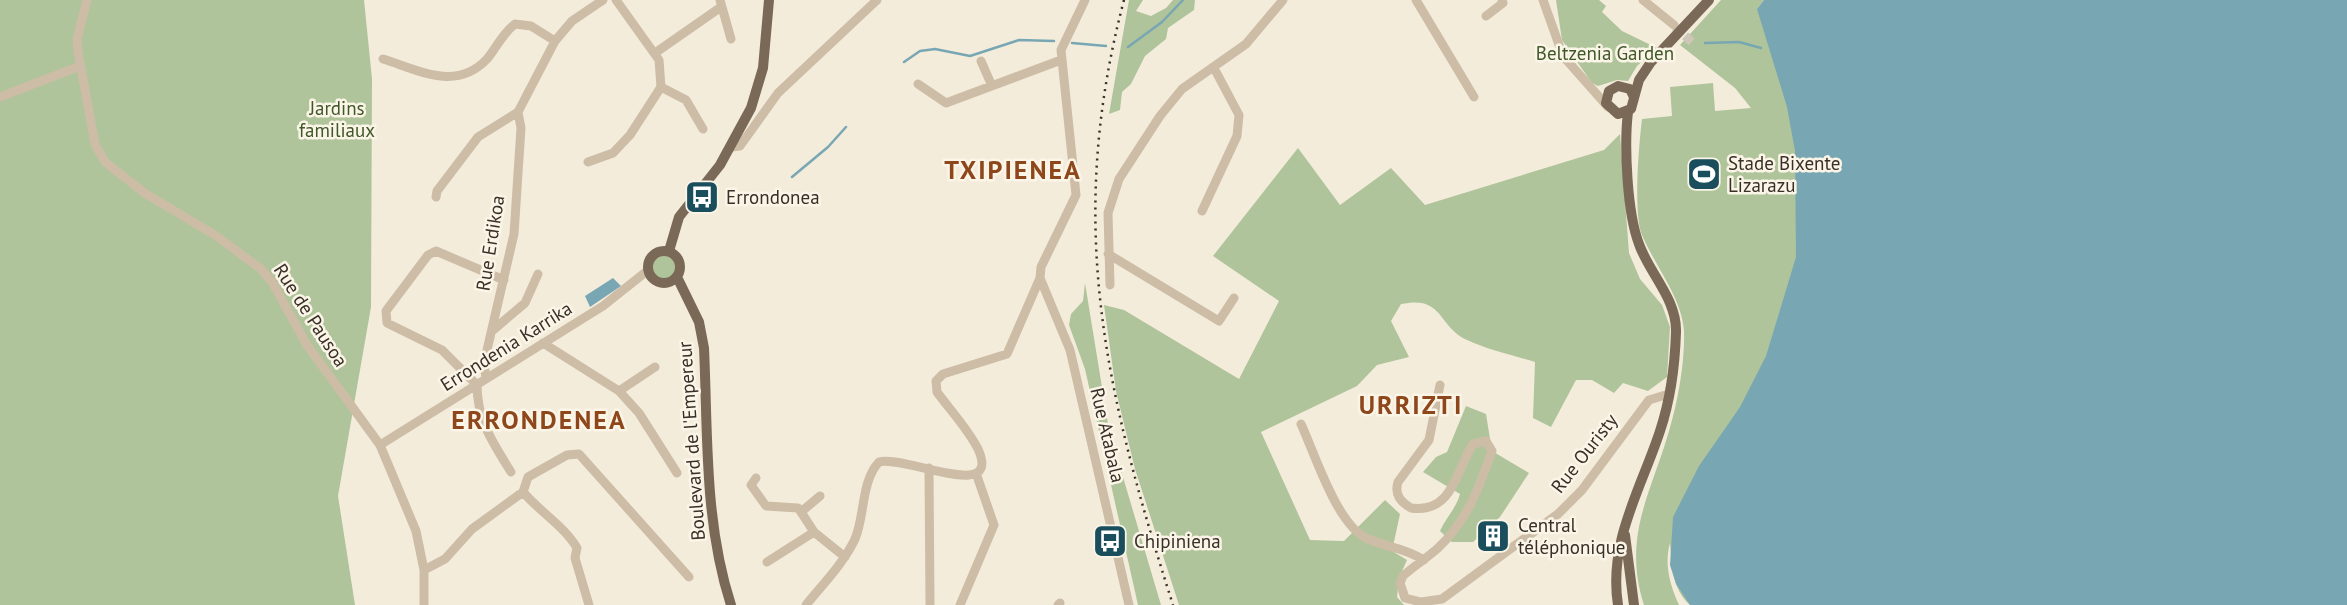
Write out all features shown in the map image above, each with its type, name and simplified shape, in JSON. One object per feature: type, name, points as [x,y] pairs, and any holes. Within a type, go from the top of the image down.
[{"type":"main road","points":[[677,277],[664,284],[651,278],[648,271],[652,255],[669,251],[679,217],[732,146],[751,108],[763,68],[769,0]]},
{"type":"main road","points":[[1623,113],[1633,105],[1639,80],[1664,48],[1709,0]]},
{"type":"main road","points":[[1623,113],[1608,107],[1607,94],[1612,88],[1626,87],[1639,80]]},
{"type":"main road","points":[[1626,87],[1634,97]]},
{"type":"main road","points":[[1618,605],[1615,574],[1625,528],[1660,431],[1669,394],[1676,328],[1670,306],[1643,254],[1633,226],[1627,129],[1623,113]]},
{"type":"main road","name":"Boulevard de l'Empereur","points":[[669,251],[679,261],[677,277],[699,322],[704,348],[710,516],[718,566],[731,605]]},
{"type":"main road","points":[[1625,528],[1634,605]]},
{"type":"street","name":"Rue de Pausoa","points":[[87,0],[77,39],[95,144],[105,162],[146,194],[215,235],[261,269],[272,282],[307,345],[380,445],[416,531],[424,570],[424,605]]},
{"type":"street","points":[[436,197],[437,191],[478,137],[518,112],[555,41],[572,21],[603,0]]},
{"type":"street","points":[[588,162],[613,153],[630,135],[661,87],[655,53],[615,0]]},
{"type":"street","points":[[732,146],[740,146],[778,93],[877,0]]},
{"type":"street","points":[[960,605],[994,525],[977,476],[984,464],[977,447],[937,392],[936,381],[943,374],[1007,354],[1040,278],[1041,267],[1076,195],[1061,60],[1069,29],[1085,0]]},
{"type":"street","points":[[1110,285],[1108,213],[1119,179],[1160,116],[1182,89],[1246,44],[1283,0]]},
{"type":"street","points":[[1416,0],[1474,97]]},
{"type":"street","points":[[1486,16],[1503,2],[1502,0]]},
{"type":"street","points":[[1543,0],[1558,46],[1587,86],[1608,107]]},
{"type":"street","points":[[1643,0],[1674,25]]},
{"type":"street","points":[[655,53],[721,4],[731,39]]},
{"type":"street","points":[[383,59],[453,79],[473,71],[487,59],[505,33],[515,24],[531,26],[555,41]]},
{"type":"street","points":[[918,84],[946,103],[1061,60]]},
{"type":"street","points":[[981,61],[992,86]]},
{"type":"street","points":[[0,97],[39,85],[80,66]]},
{"type":"street","points":[[1202,211],[1237,136],[1239,115],[1214,68]]},
{"type":"street","points":[[1587,86],[1612,88]]},
{"type":"street","points":[[661,87],[686,100],[703,129]]},
{"type":"street","name":"Rue Erdikoa","points":[[486,379],[484,363],[514,234],[521,128],[518,112]]},
{"type":"street","points":[[504,280],[436,251],[428,255],[386,311],[387,323],[442,350],[477,385],[477,410],[487,434],[511,472]]},
{"type":"street","points":[[1108,254],[1219,321],[1234,298]]},
{"type":"street","name":"Errondenia Karrika","points":[[380,445],[603,306],[648,271]]},
{"type":"street","points":[[492,331],[525,303],[538,274]]},
{"type":"street","name":"Rue Atabala","points":[[1040,278],[1070,350],[1129,605]]},
{"type":"street","points":[[542,343],[619,391],[639,413],[677,473]]},
{"type":"street","points":[[619,391],[655,368]]},
{"type":"street","name":"Rue Ouristy","points":[[1440,385],[1429,440],[1398,482],[1396,489],[1400,499],[1411,508],[1433,506],[1450,494],[1474,444],[1486,441],[1492,451],[1468,511],[1448,537],[1409,570],[1401,583],[1405,598],[1413,601],[1442,598],[1558,514],[1582,490],[1648,400],[1669,394]]},
{"type":"street","points":[[1301,424],[1340,511],[1352,528],[1367,539],[1403,547],[1424,560]]},
{"type":"street","points":[[424,570],[445,559],[472,529],[523,492],[528,477],[567,455],[579,454],[689,578]]},
{"type":"street","points":[[806,605],[845,557],[856,536],[874,467],[879,462],[895,459],[962,476],[977,476]]},
{"type":"street","points":[[929,468],[930,605]]},
{"type":"street","points":[[756,478],[751,485],[766,506],[798,508],[814,532],[845,557]]},
{"type":"street","points":[[523,492],[543,515],[568,533],[577,548],[575,558],[589,605]]},
{"type":"street","points":[[801,512],[820,496]]},
{"type":"street","points":[[767,562],[814,532]]},
{"type":"green space","name":"Jardins familiaux","points":[[0,0],[364,0],[372,79],[371,307],[338,496],[355,605],[0,605]]},
{"type":"green space","points":[[1129,0],[1143,0],[1136,11],[1151,16],[1166,8],[1173,0],[1195,0],[1194,10],[1168,28],[1166,39],[1145,56],[1131,84],[1122,92],[1120,110],[1109,114]]},
{"type":"green space","name":"Beltzenia Garden","points":[[1556,0],[1599,0],[1606,6],[1602,12],[1622,31],[1657,48],[1637,66],[1628,81],[1617,80],[1598,86],[1592,83],[1562,40]]},
{"type":"green space","points":[[1721,0],[1764,0],[1757,9],[1866,79],[1690,605],[1676,584],[1670,543],[1669,575],[1679,605],[1644,605],[1638,580],[1637,536],[1675,407],[1682,368],[1684,331],[1678,306],[1639,225],[1638,178],[1642,119],[1672,116],[1670,87],[1713,83],[1715,111],[1751,108],[1735,88],[1680,45]]},
{"type":"green space","points":[[1620,134],[1629,253],[1640,279],[1662,305],[1670,327],[1667,377],[1648,391],[1623,383],[1614,393],[1592,380],[1576,380],[1551,427],[1533,418],[1535,362],[1467,340],[1457,334],[1439,313],[1425,304],[1401,304],[1391,321],[1409,357],[1377,365],[1357,386],[1261,432],[1310,540],[1344,541],[1385,500],[1400,514],[1392,551],[1407,560],[1399,578],[1397,597],[1404,605],[1179,605],[1135,469],[1116,391],[1104,305],[1124,310],[1239,379],[1279,301],[1213,256],[1298,148],[1340,205],[1391,168],[1425,205],[1604,150]]},
{"type":"green space","points":[[664,251],[676,255],[680,267],[676,279],[664,283],[652,279],[648,267],[652,255]]},
{"type":"green space","points":[[1085,283],[1109,430],[1161,605],[1138,605],[1085,369],[1069,325],[1071,314],[1083,301]]},
{"type":"green space","points":[[1466,406],[1486,414],[1492,451],[1529,473],[1500,517],[1473,542],[1452,542],[1440,531],[1460,494],[1423,472],[1436,457],[1447,452]]},
{"type":"water","points":[[1764,0],[2347,0],[2347,605],[1690,605],[1676,584],[1670,565],[1673,517],[1699,466],[1740,407],[1766,356],[1796,257],[1795,151],[1787,107],[1757,9]]},
{"type":"water","points":[[613,278],[621,286],[590,307],[585,296]]},
{"type":"waterway","points":[[1128,47],[1162,22],[1183,0]]},
{"type":"waterway","points":[[904,62],[920,51],[935,49],[970,56],[1019,40],[1054,41]]},
{"type":"waterway","points":[[1705,43],[1739,42],[1761,48]]},
{"type":"waterway","points":[[1072,43],[1106,46]]},
{"type":"waterway","points":[[792,177],[828,147],[846,127]]},
{"type":"tunnel","points":[[1675,27],[1693,43]]},
{"type":"railway","points":[[1124,0],[1106,81],[1097,159],[1096,233],[1101,306],[1112,379],[1128,452],[1173,605]]},
{"type":"place","name":"Stade Bixente Lizarazu","points":[[1704,174]]},
{"type":"place","name":"Errondonea","points":[[702,197]]},
{"type":"place","name":"Central téléphonique","points":[[1493,536]]},
{"type":"place","name":"Chipiniena","points":[[1110,541]]},
{"type":"district","name":"TXIPIENEA","points":[[1013,169]]},
{"type":"district","name":"URRIZTI","points":[[1411,404]]},
{"type":"district","name":"ERRONDENEA","points":[[539,419]]}]
